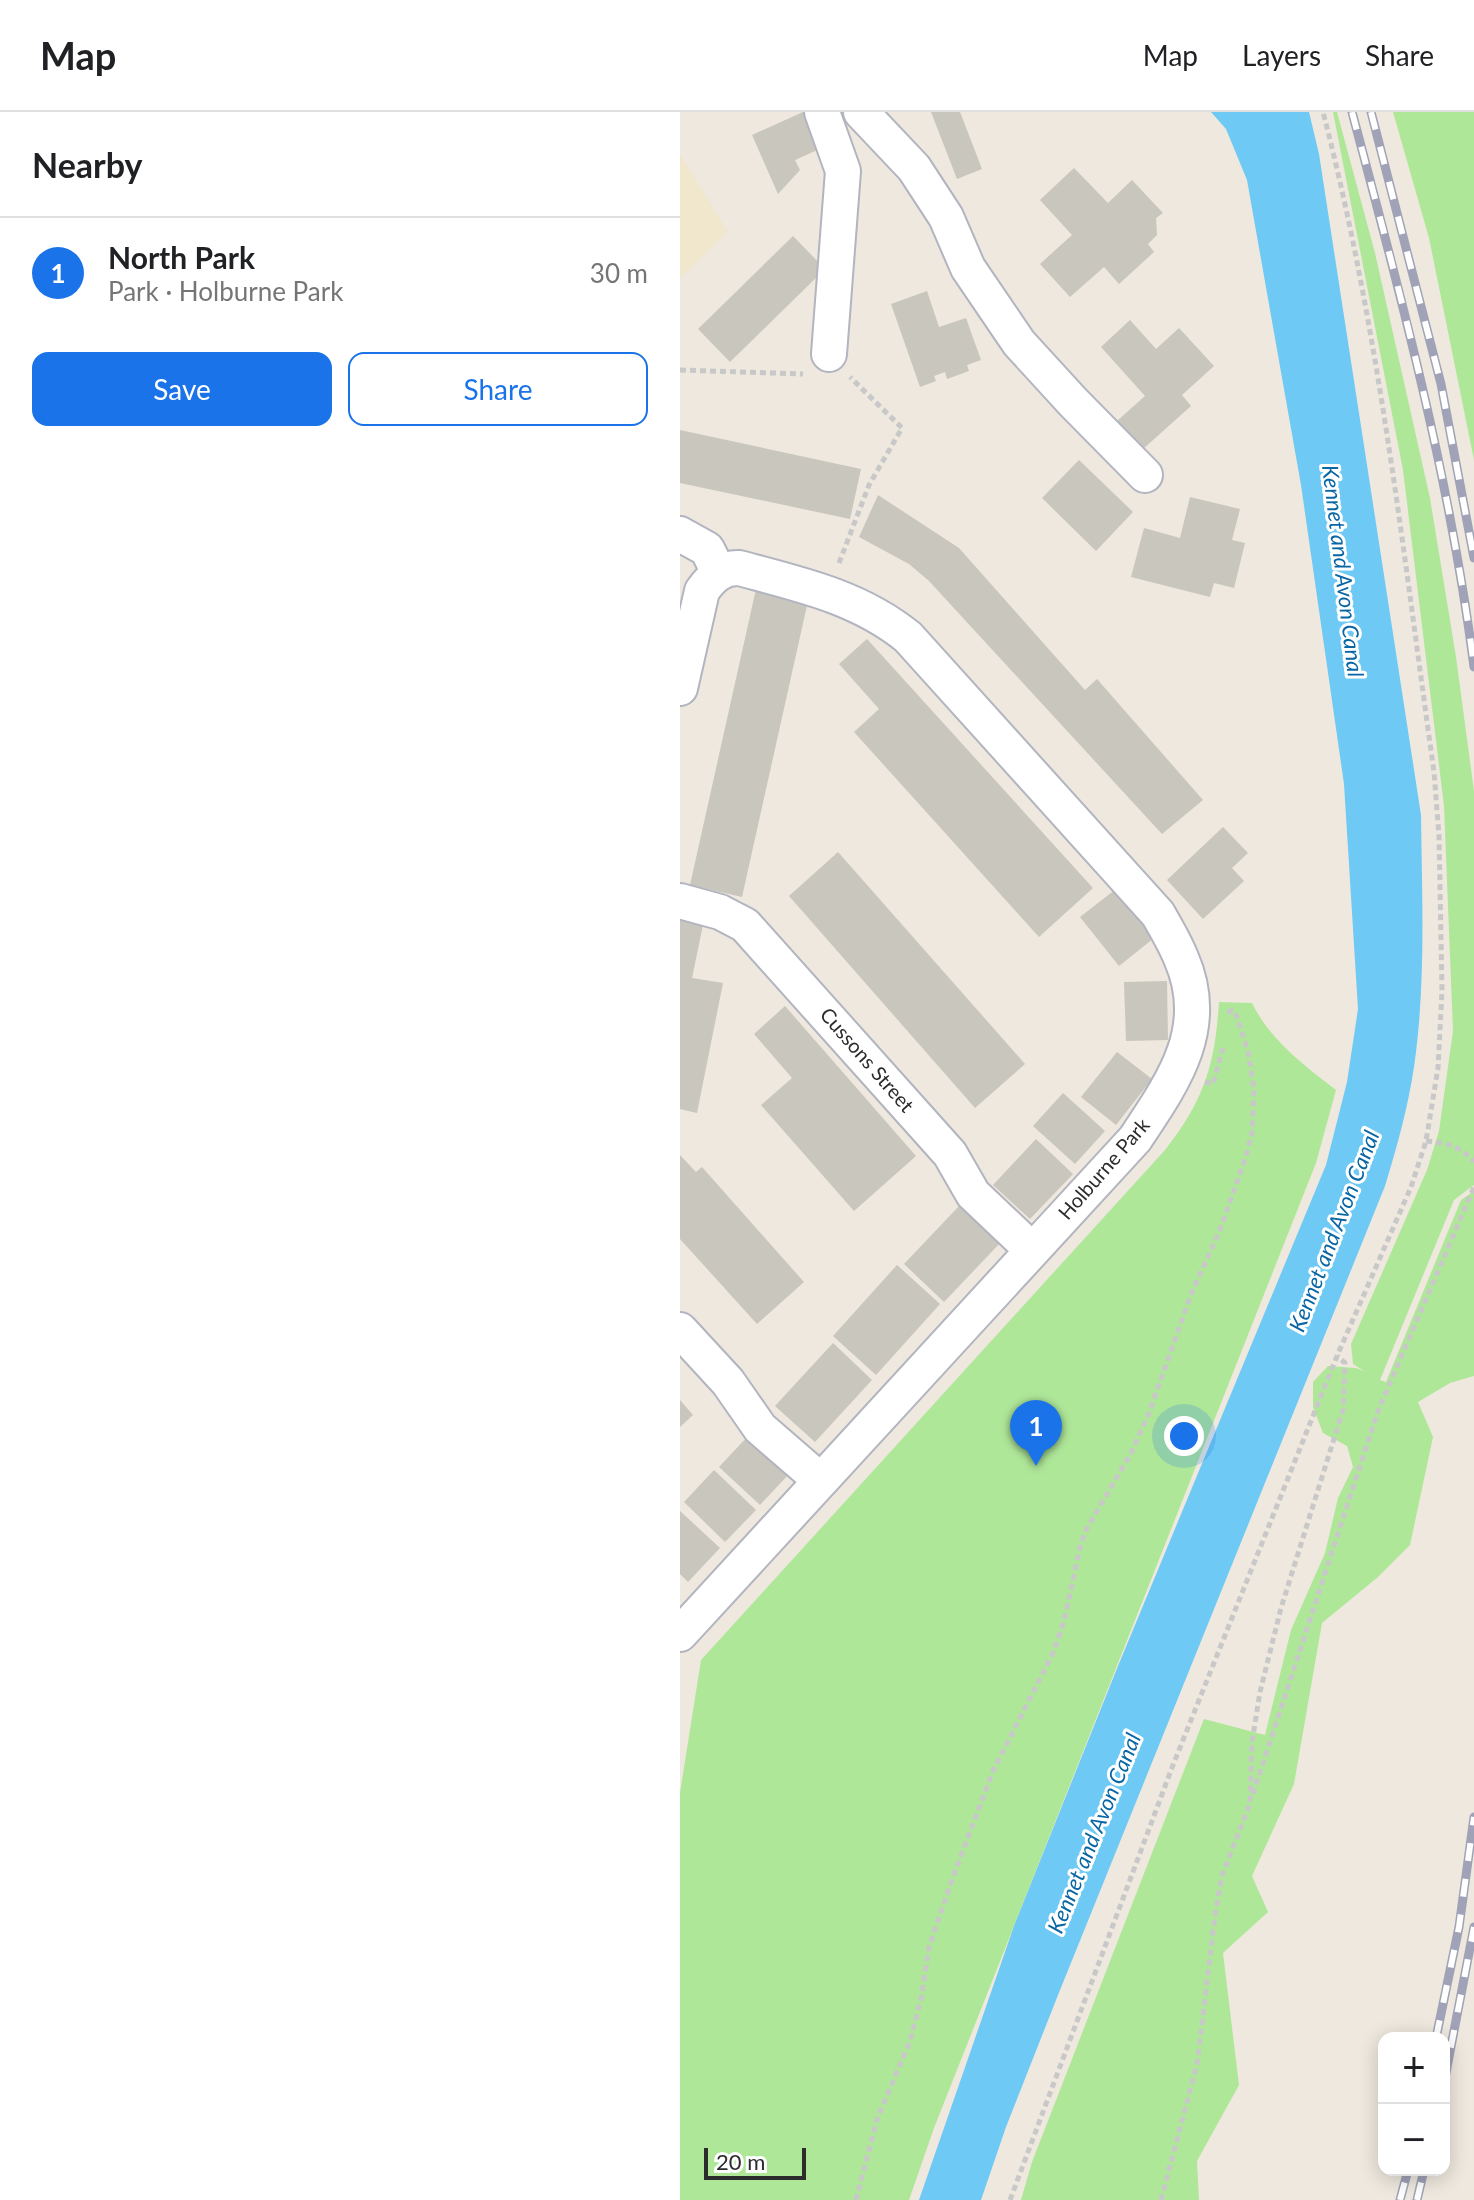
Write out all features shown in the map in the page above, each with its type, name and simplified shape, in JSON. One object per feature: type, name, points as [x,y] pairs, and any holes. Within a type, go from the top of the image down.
[{"type":"street","points":[[822,112],[843,171],[827,364]]},
{"type":"street","points":[[861,112],[914,168],[946,217],[968,268],[1019,343],[1145,475]]},
{"type":"street","points":[[680,534],[707,549],[711,582],[680,688]]},
{"type":"street","name":"Holburne Park","points":[[680,1634],[1135,1139],[1178,1072],[1191,1032],[1192,999],[1182,959],[1158,914],[908,637],[885,618],[828,592],[729,567],[711,582]]},
{"type":"street","name":"Cussons Street","points":[[680,901],[720,912],[745,925],[950,1154],[973,1194],[1031,1249]]},
{"type":"street","points":[[680,1330],[728,1382],[760,1428],[820,1480]]},
{"type":"path","points":[[1010,2200],[1173,1765],[1337,1356],[1411,1187],[1426,1141],[1438,1068],[1442,991],[1439,836],[1434,772],[1370,334],[1323,112]]},
{"type":"path","points":[[680,370],[827,364],[848,375],[902,428],[869,485],[836,569]]},
{"type":"path","points":[[856,2200],[877,2119],[910,2041],[921,1999],[929,1947],[953,1877],[993,1771],[1053,1653],[1064,1621],[1081,1543],[1131,1453],[1149,1413],[1191,1294],[1220,1230],[1246,1156],[1252,1133],[1254,1089],[1248,1051],[1232,1010],[1227,1015],[1226,1024]]},
{"type":"path","points":[[1178,1072],[1213,1084],[1224,1045]]},
{"type":"path","points":[[1426,1141],[1445,1143],[1465,1151],[1474,1162]]},
{"type":"path","points":[[1161,2200],[1197,2064],[1222,1876],[1250,1803],[1378,1411],[1474,1187]]},
{"type":"path","points":[[1250,1803],[1252,1742],[1260,1692],[1281,1608],[1343,1410],[1345,1363],[1337,1356]]},
{"type":"shaded area","points":[[680,154],[728,232],[680,278]]},
{"type":"green space","points":[[1333,112],[1337,112],[1375,253],[1430,498],[1474,791],[1474,1185],[1454,1200],[1380,1380],[1386,1382],[1461,1200],[1474,1191],[1474,1376],[1450,1383],[1418,1402],[1433,1437],[1410,1545],[1378,1577],[1322,1623],[1294,1784],[1252,1876],[1268,1912],[1223,1953],[1239,2085],[1197,2161],[1199,2200],[1021,2200],[1032,2162],[1204,1719],[1265,1735],[1291,1630],[1325,1553],[1338,1498],[1353,1467],[1347,1446],[1323,1433],[1313,1407],[1313,1382],[1328,1366],[1364,1371],[1353,1364],[1351,1344],[1427,1170],[1439,1131],[1453,1031],[1444,806],[1403,470]]},
{"type":"green space","points":[[1393,112],[1474,112],[1474,460],[1429,238]]},
{"type":"green space","points":[[1219,1002],[1252,1003],[1278,1040],[1336,1090],[1316,1163],[934,2128],[909,2200],[680,2200],[680,1793],[701,1660],[1165,1150],[1189,1115],[1205,1081],[1214,1045]]},
{"type":"water","name":"Kennet and Avon Canal","points":[[1211,112],[1309,112],[1319,154],[1421,815],[1422,973],[1414,1067],[1402,1127],[1385,1186],[1058,1995],[981,2200],[919,2200],[1014,1926],[1118,1666],[1326,1165],[1347,1082],[1358,1009],[1344,784],[1301,485],[1247,180],[1226,129]]},
{"type":"building","points":[[808,112],[824,147],[795,160],[800,170],[778,194],[752,135]]},
{"type":"building","points":[[931,112],[960,112],[982,169],[957,179]]},
{"type":"building","points":[[1074,168],[1108,203],[1132,180],[1163,213],[1156,218],[1157,235],[1148,244],[1154,252],[1119,284],[1104,267],[1070,297],[1040,264],[1072,235],[1040,200]]},
{"type":"building","points":[[793,236],[825,269],[730,362],[698,329]]},
{"type":"building","points":[[927,291],[939,327],[966,318],[981,360],[967,365],[969,371],[947,379],[945,372],[934,376],[936,381],[920,387],[891,304]]},
{"type":"building","points":[[1130,320],[1156,349],[1179,328],[1214,366],[1182,395],[1191,406],[1143,449],[1117,421],[1145,396],[1101,347]]},
{"type":"building","points":[[680,430],[861,469],[850,519],[680,483]]},
{"type":"building","points":[[1079,460],[1133,512],[1096,551],[1042,498]]},
{"type":"building","points":[[878,495],[959,548],[1085,690],[1097,679],[1203,800],[1162,834],[929,581],[909,564],[859,537]]},
{"type":"building","points":[[1190,497],[1240,509],[1232,540],[1245,543],[1234,588],[1214,583],[1210,597],[1131,577],[1144,528],[1180,538]]},
{"type":"building","points":[[756,589],[808,601],[742,897],[690,885]]},
{"type":"building","points":[[867,639],[1093,888],[1039,937],[854,732],[879,709],[839,664]]},
{"type":"building","points":[[1223,827],[1248,853],[1232,868],[1244,881],[1203,919],[1167,880]]},
{"type":"building","points":[[838,852],[1025,1064],[975,1108],[789,896]]},
{"type":"building","points":[[1116,889],[1154,938],[1119,966],[1080,917]]},
{"type":"building","points":[[680,910],[705,915],[692,978],[723,983],[697,1113],[680,1109]]},
{"type":"building","points":[[1167,981],[1168,1040],[1126,1041],[1124,982]]},
{"type":"building","points":[[785,1006],[916,1156],[854,1211],[761,1105],[792,1078],[754,1034]]},
{"type":"building","points":[[1117,1052],[1152,1079],[1116,1125],[1081,1097]]},
{"type":"building","points":[[1063,1093],[1105,1131],[1075,1164],[1033,1126]]},
{"type":"building","points":[[1036,1139],[1073,1174],[1030,1219],[993,1185]]},
{"type":"building","points":[[680,1155],[696,1172],[702,1167],[804,1282],[757,1324],[680,1239]]},
{"type":"building","points":[[961,1204],[1001,1242],[944,1302],[904,1264]]},
{"type":"building","points":[[897,1265],[940,1304],[876,1375],[833,1336]]},
{"type":"building","points":[[833,1343],[872,1380],[815,1442],[775,1406]]},
{"type":"building","points":[[680,1400],[693,1415],[680,1427]]},
{"type":"building","points":[[749,1435],[790,1473],[760,1505],[719,1467]]},
{"type":"building","points":[[714,1470],[756,1510],[725,1542],[684,1502]]},
{"type":"building","points":[[680,1511],[720,1548],[688,1582],[680,1574]]},
{"type":"railway","points":[[1352,112],[1438,457],[1474,667]]},
{"type":"railway","points":[[1371,112],[1441,384],[1474,558]]},
{"type":"railway","points":[[1437,2032],[1459,1927],[1474,1817]]},
{"type":"railway","points":[[1450,2052],[1474,1927]]},
{"type":"railway","points":[[1400,2200],[1406,2176]]},
{"type":"railway","points":[[1417,2200],[1423,2176]]},
{"type":"place","name":"North Park","points":[[1036,1466]]}]
